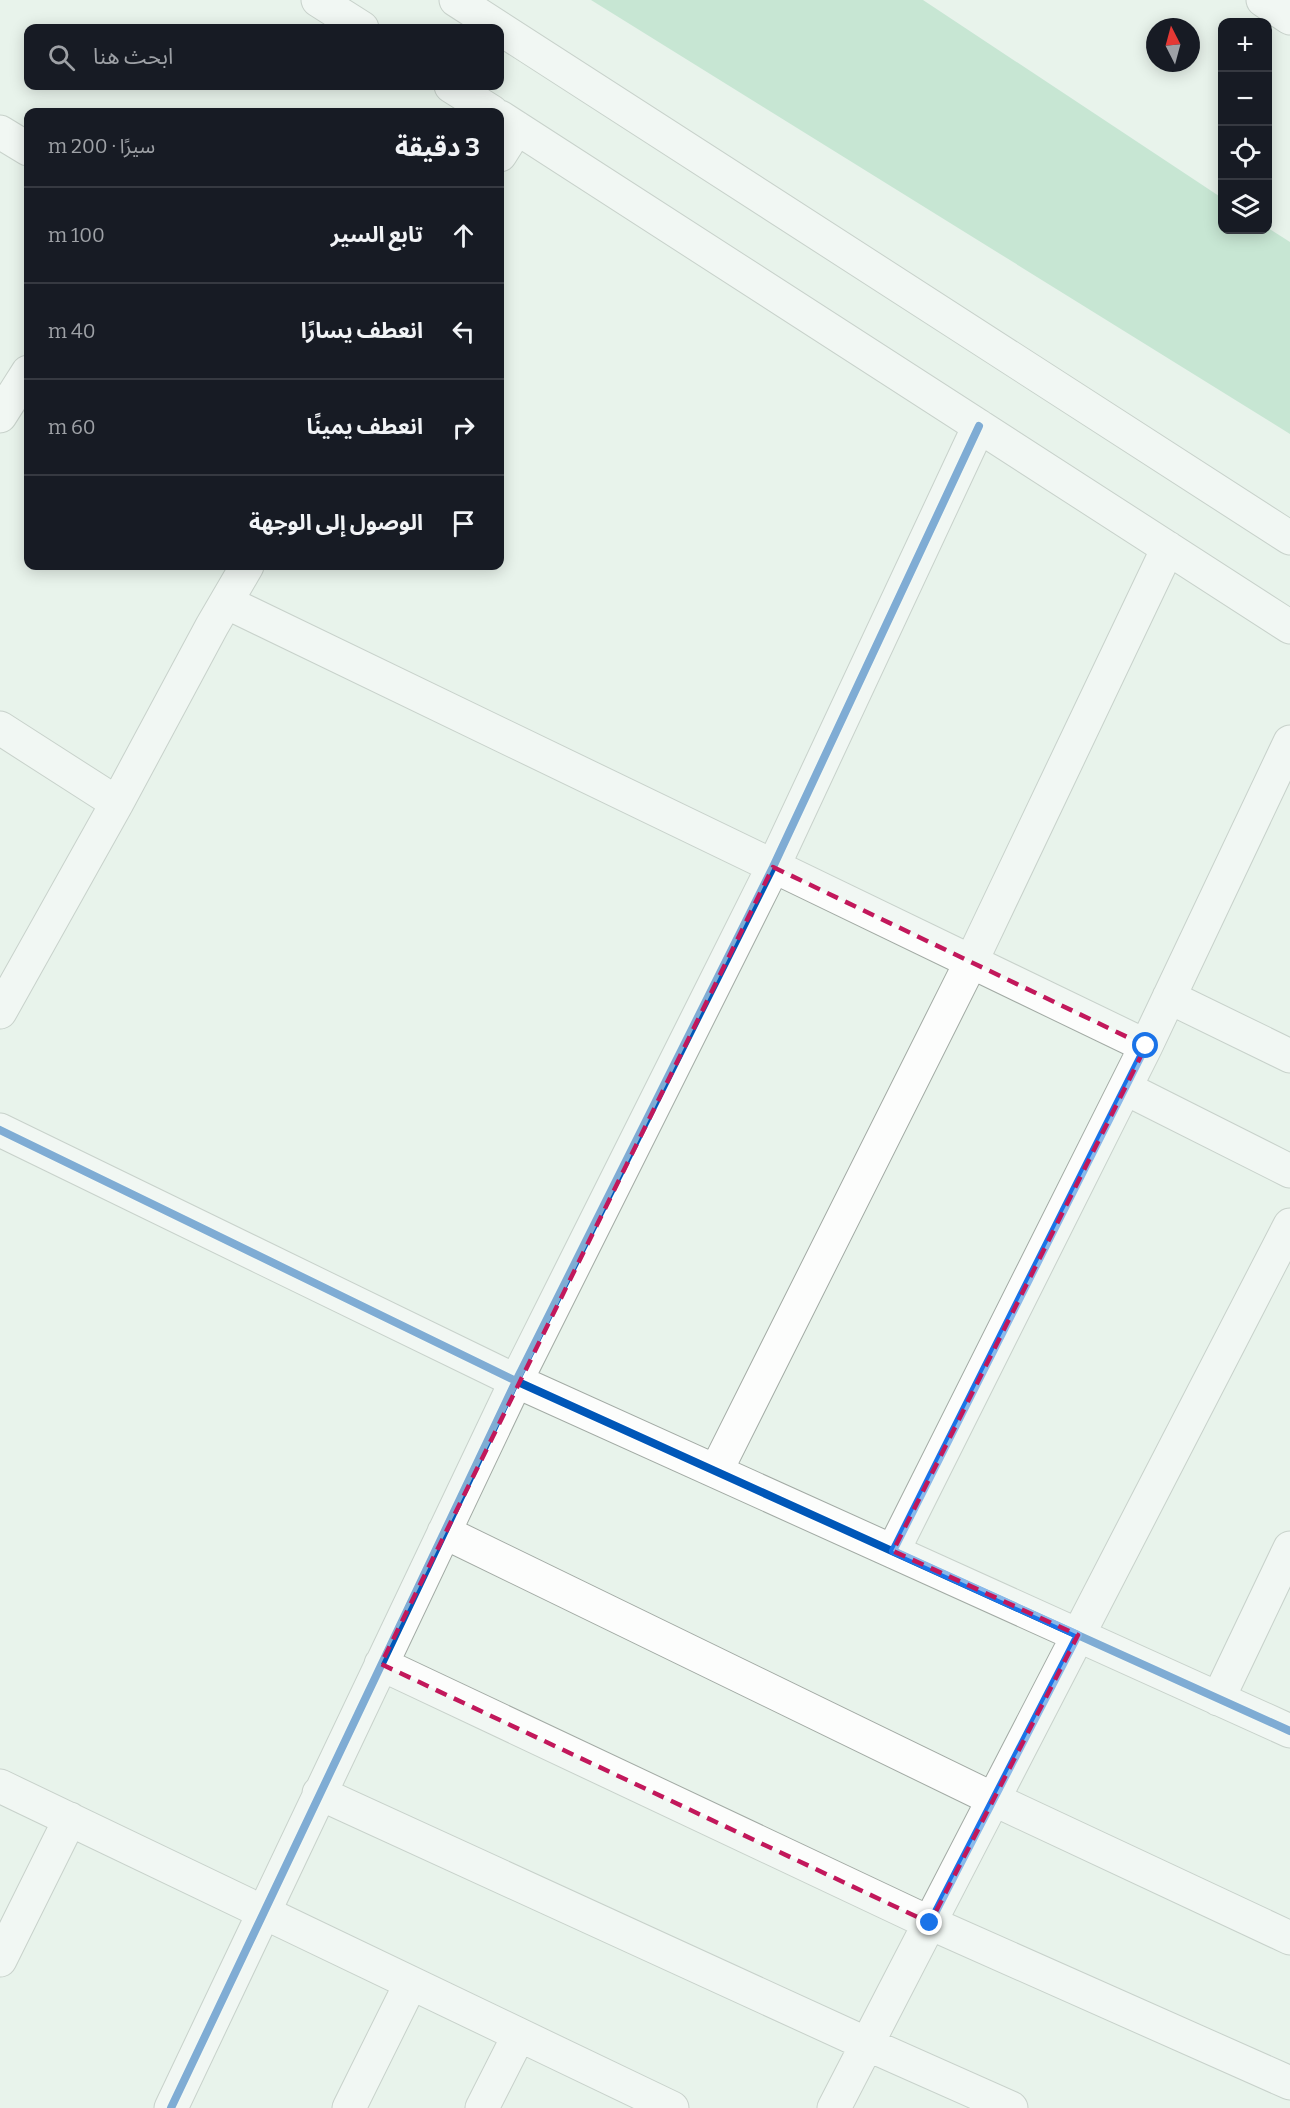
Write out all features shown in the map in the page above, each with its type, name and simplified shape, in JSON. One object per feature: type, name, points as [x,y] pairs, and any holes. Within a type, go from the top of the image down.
[{"type":"street","points":[[318,0],[356,24]]},
{"type":"street","points":[[456,0],[493,24]]},
{"type":"street","points":[[1263,0],[1290,18]]},
{"type":"street","points":[[504,31],[1290,538]]},
{"type":"street","points":[[455,90],[477,108]]},
{"type":"street","points":[[504,129],[979,426],[1290,627]]},
{"type":"street","points":[[0,132],[24,147]]},
{"type":"street","points":[[0,416],[24,378]]},
{"type":"street","points":[[171,2108],[262,1912],[516,1381],[773,867],[979,426]]},
{"type":"street","points":[[716,1471],[971,962],[1168,549]]},
{"type":"street","points":[[0,1012],[245,570]]},
{"type":"street","points":[[226,603],[1146,1046]]},
{"type":"street","points":[[0,728],[117,803]]},
{"type":"street","points":[[893,1551],[1146,1046],[1290,742]]},
{"type":"street","points":[[1169,997],[1290,1056]]},
{"type":"street","points":[[1125,1088],[1290,1171]]},
{"type":"street","points":[[0,1130],[516,1381],[1290,1731]]},
{"type":"street","points":[[834,2108],[1290,1225]]},
{"type":"street","points":[[444,1532],[993,1799],[1290,1938]]},
{"type":"street","points":[[1218,1699],[1290,1548]]},
{"type":"street","points":[[381,1664],[930,1923],[1290,2083]]},
{"type":"street","points":[[0,1786],[667,2107]]},
{"type":"street","points":[[319,1793],[1011,2108]]},
{"type":"street","points":[[0,1960],[70,1820]]},
{"type":"street","points":[[349,2108],[411,1983]]},
{"type":"street","points":[[482,2108],[519,2035]]},
{"type":"highlighted area","points":[[773,867],[1146,1046],[893,1551],[1078,1635],[930,1923],[381,1664]]},
{"type":"shaded area","points":[[591,0],[923,0],[1218,195],[1218,234],[1272,234],[1272,231],[1290,242],[1290,434]]},
{"type":"cycle path","points":[[171,2108],[516,1381],[773,867],[979,426]]},
{"type":"cycle path","points":[[0,1130],[516,1381],[1290,1731]]},
{"type":"route","points":[[930,1923],[1078,1635],[893,1551],[1146,1046]]}]
